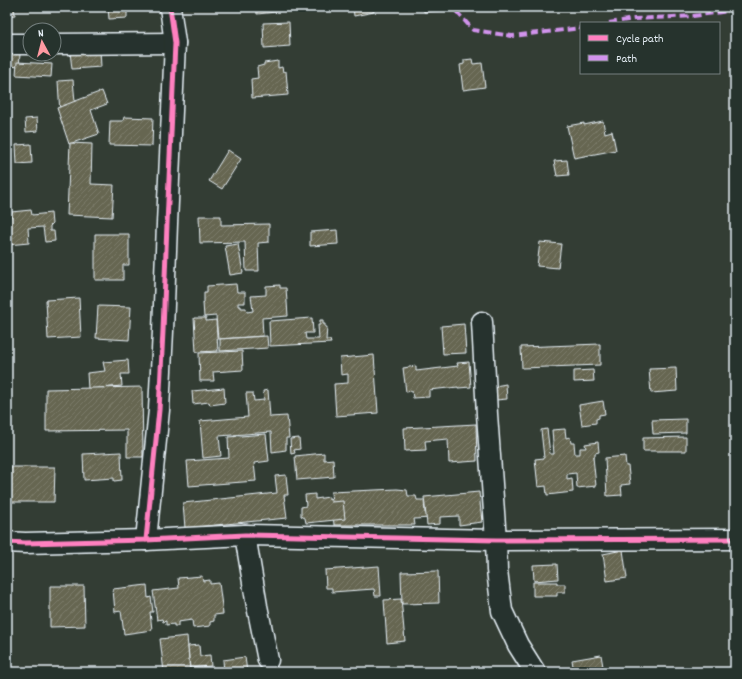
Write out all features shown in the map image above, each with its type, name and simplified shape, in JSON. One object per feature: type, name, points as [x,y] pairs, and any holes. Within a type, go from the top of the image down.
[{"type":"street","points":[[146,540],[159,410],[176,44],[170,7]]},
{"type":"street","points":[[7,44],[22,44]]},
{"type":"street","points":[[62,44],[176,44]]},
{"type":"street","points":[[482,322],[496,540],[496,570],[502,611],[518,645],[535,672]]},
{"type":"street","points":[[245,535],[268,660]]},
{"type":"street","points":[[7,542],[25,543],[146,540],[245,535],[496,540],[735,540]]},
{"type":"building","points":[[7,7],[14,7],[15,15],[7,16]]},
{"type":"building","points":[[108,7],[127,7],[127,18],[109,19]]},
{"type":"building","points":[[256,7],[275,7],[276,12],[257,14]]},
{"type":"building","points":[[353,7],[373,7],[374,12],[354,16]]},
{"type":"building","points":[[423,7],[444,7],[445,10],[424,12]]},
{"type":"building","points":[[289,22],[290,46],[264,48],[263,23]]},
{"type":"building","points":[[100,50],[101,67],[72,69],[70,52]]},
{"type":"building","points":[[11,53],[20,54],[19,67],[10,66]]},
{"type":"building","points":[[472,59],[473,64],[482,63],[485,87],[463,90],[460,65],[464,64],[464,60]]},
{"type":"building","points":[[278,61],[278,68],[282,67],[283,72],[286,71],[288,95],[252,98],[251,79],[258,78],[257,67],[264,65],[264,63]]},
{"type":"building","points":[[17,62],[52,64],[51,77],[16,75]]},
{"type":"building","points":[[73,80],[76,113],[60,114],[58,81]]},
{"type":"building","points":[[102,91],[107,104],[91,110],[99,134],[69,144],[57,108]]},
{"type":"building","points":[[124,117],[153,118],[152,146],[109,145],[110,121],[123,121]]},
{"type":"building","points":[[37,118],[38,131],[26,132],[25,119]]},
{"type":"building","points":[[603,121],[605,133],[612,131],[616,150],[574,158],[567,126],[584,123],[584,125]]},
{"type":"building","points":[[70,143],[92,144],[91,184],[114,185],[112,217],[67,215]]},
{"type":"building","points":[[31,144],[32,163],[17,164],[16,145]]},
{"type":"building","points":[[228,150],[241,159],[222,189],[209,181]]},
{"type":"building","points":[[567,160],[569,175],[557,176],[554,161]]},
{"type":"building","points":[[31,210],[32,215],[51,213],[52,224],[50,226],[50,231],[54,231],[55,241],[45,242],[43,227],[28,228],[29,243],[7,245],[7,217],[11,217],[11,212]]},
{"type":"building","points":[[199,216],[221,216],[221,225],[269,224],[269,242],[258,243],[259,271],[246,271],[245,242],[200,243]]},
{"type":"building","points":[[337,230],[338,244],[310,246],[310,232]]},
{"type":"building","points":[[95,234],[129,234],[129,265],[123,265],[123,280],[95,280]]},
{"type":"building","points":[[540,242],[561,244],[558,268],[537,266]]},
{"type":"building","points":[[238,244],[243,273],[230,275],[225,246]]},
{"type":"building","points":[[236,284],[237,292],[245,292],[245,303],[238,303],[238,306],[241,306],[241,308],[246,308],[247,312],[253,311],[251,296],[266,295],[266,286],[280,285],[280,288],[286,288],[288,316],[262,318],[263,336],[218,339],[216,316],[204,317],[204,292],[207,292],[207,286]]},
{"type":"building","points":[[79,298],[81,337],[48,339],[46,300]]},
{"type":"building","points":[[98,306],[131,307],[129,340],[96,338]]},
{"type":"building","points":[[194,318],[206,318],[206,321],[216,320],[218,351],[196,352]]},
{"type":"building","points":[[312,318],[313,333],[305,333],[306,339],[319,339],[318,325],[320,325],[320,320],[323,320],[323,324],[327,327],[326,340],[330,340],[331,343],[270,346],[269,321]]},
{"type":"building","points":[[464,324],[466,353],[443,354],[441,326]]},
{"type":"building","points":[[267,336],[268,348],[220,351],[220,339]]},
{"type":"building","points":[[600,344],[600,365],[522,368],[521,347]]},
{"type":"building","points":[[242,351],[243,370],[213,372],[214,381],[200,381],[199,353]]},
{"type":"building","points":[[374,355],[378,413],[336,416],[334,384],[348,383],[348,374],[341,375],[340,358]]},
{"type":"building","points":[[128,360],[129,374],[121,374],[122,386],[88,389],[87,373],[105,371],[103,362]]},
{"type":"building","points":[[469,362],[471,387],[429,390],[429,397],[413,398],[412,391],[406,392],[403,368],[416,366],[416,371],[458,366],[457,363]]},
{"type":"building","points":[[676,368],[677,391],[651,393],[649,369]]},
{"type":"building","points":[[593,370],[594,381],[574,382],[574,371]]},
{"type":"building","points":[[506,384],[507,399],[496,400],[495,386]]},
{"type":"building","points":[[142,387],[143,457],[127,457],[127,430],[46,431],[46,389]]},
{"type":"building","points":[[224,388],[225,403],[210,405],[209,402],[193,404],[192,391]]},
{"type":"building","points":[[268,390],[270,417],[287,416],[289,438],[286,438],[286,450],[272,452],[271,432],[219,436],[221,456],[203,458],[200,421],[248,417],[246,393],[253,393],[254,401],[264,400],[263,391]]},
{"type":"building","points":[[603,401],[605,414],[599,415],[599,418],[596,419],[596,423],[582,425],[579,405]]},
{"type":"building","points":[[686,419],[686,433],[653,434],[652,420]]},
{"type":"building","points":[[476,424],[477,461],[449,463],[448,439],[425,441],[426,450],[405,451],[404,428]]},
{"type":"building","points":[[547,429],[550,454],[554,454],[552,430],[565,429],[566,438],[570,437],[571,443],[574,443],[575,454],[580,454],[580,448],[586,448],[585,444],[598,442],[599,452],[595,453],[595,456],[593,457],[596,486],[577,488],[576,473],[567,474],[567,479],[572,478],[573,492],[547,495],[546,486],[538,487],[535,459],[544,458],[541,430]]},
{"type":"building","points":[[266,434],[269,461],[254,463],[256,481],[189,486],[187,461],[229,458],[228,437]]},
{"type":"building","points":[[686,437],[686,451],[643,451],[643,438]]},
{"type":"building","points":[[299,438],[300,449],[294,450],[295,453],[291,454],[290,439]]},
{"type":"building","points":[[121,452],[122,480],[114,481],[114,478],[84,480],[83,454]]},
{"type":"building","points":[[324,453],[324,460],[333,459],[334,477],[297,480],[295,456]]},
{"type":"building","points":[[625,456],[630,484],[621,485],[622,495],[607,496],[605,458]]},
{"type":"building","points":[[7,467],[55,467],[54,502],[7,502]]},
{"type":"building","points":[[286,475],[288,495],[284,495],[287,518],[185,528],[183,503],[277,493],[275,476]]},
{"type":"building","points":[[397,489],[407,490],[408,496],[416,496],[417,500],[424,500],[425,513],[430,513],[431,518],[414,519],[415,525],[334,525],[331,492]]},
{"type":"building","points":[[479,492],[482,522],[459,525],[459,516],[440,517],[440,524],[427,525],[424,497]]},
{"type":"building","points":[[315,494],[315,499],[329,497],[331,502],[343,501],[345,519],[306,523],[305,518],[301,516],[301,507],[306,506],[305,495]]},
{"type":"building","points":[[623,550],[627,578],[607,581],[603,554]]},
{"type":"building","points":[[557,564],[558,579],[534,581],[533,565]]},
{"type":"building","points":[[379,566],[381,596],[375,596],[374,589],[332,592],[332,588],[326,588],[325,570]]},
{"type":"building","points":[[438,571],[439,603],[402,604],[401,572]]},
{"type":"building","points":[[202,576],[203,581],[210,580],[210,584],[219,583],[223,614],[214,615],[214,621],[210,622],[210,626],[193,628],[192,620],[178,622],[178,626],[174,626],[174,624],[166,625],[166,621],[163,622],[162,619],[157,620],[153,591],[179,588],[178,578]]},
{"type":"building","points":[[533,582],[557,582],[557,584],[565,584],[565,592],[557,592],[557,596],[533,596]]},
{"type":"building","points":[[147,585],[148,598],[151,597],[153,612],[150,612],[152,630],[124,634],[121,611],[115,612],[113,589]]},
{"type":"building","points":[[50,586],[84,586],[85,626],[50,627]]},
{"type":"building","points":[[401,599],[405,641],[387,643],[384,600]]},
{"type":"building","points":[[187,636],[190,672],[164,672],[160,639]]},
{"type":"building","points":[[199,645],[200,656],[210,655],[211,666],[190,668],[188,646]]},
{"type":"building","points":[[601,655],[604,672],[574,672],[572,660]]},
{"type":"building","points":[[245,657],[247,672],[224,672],[223,660]]},
{"type":"marked path","points":[[615,22],[634,19],[693,16],[735,10]]},
{"type":"marked path","points":[[456,11],[473,30],[512,36],[580,28]]},
{"type":"cycle path","points":[[146,540],[159,410],[163,331],[175,43],[170,7]]},
{"type":"cycle path","points":[[7,542],[25,543],[146,540],[245,535],[496,540],[735,539]]}]
